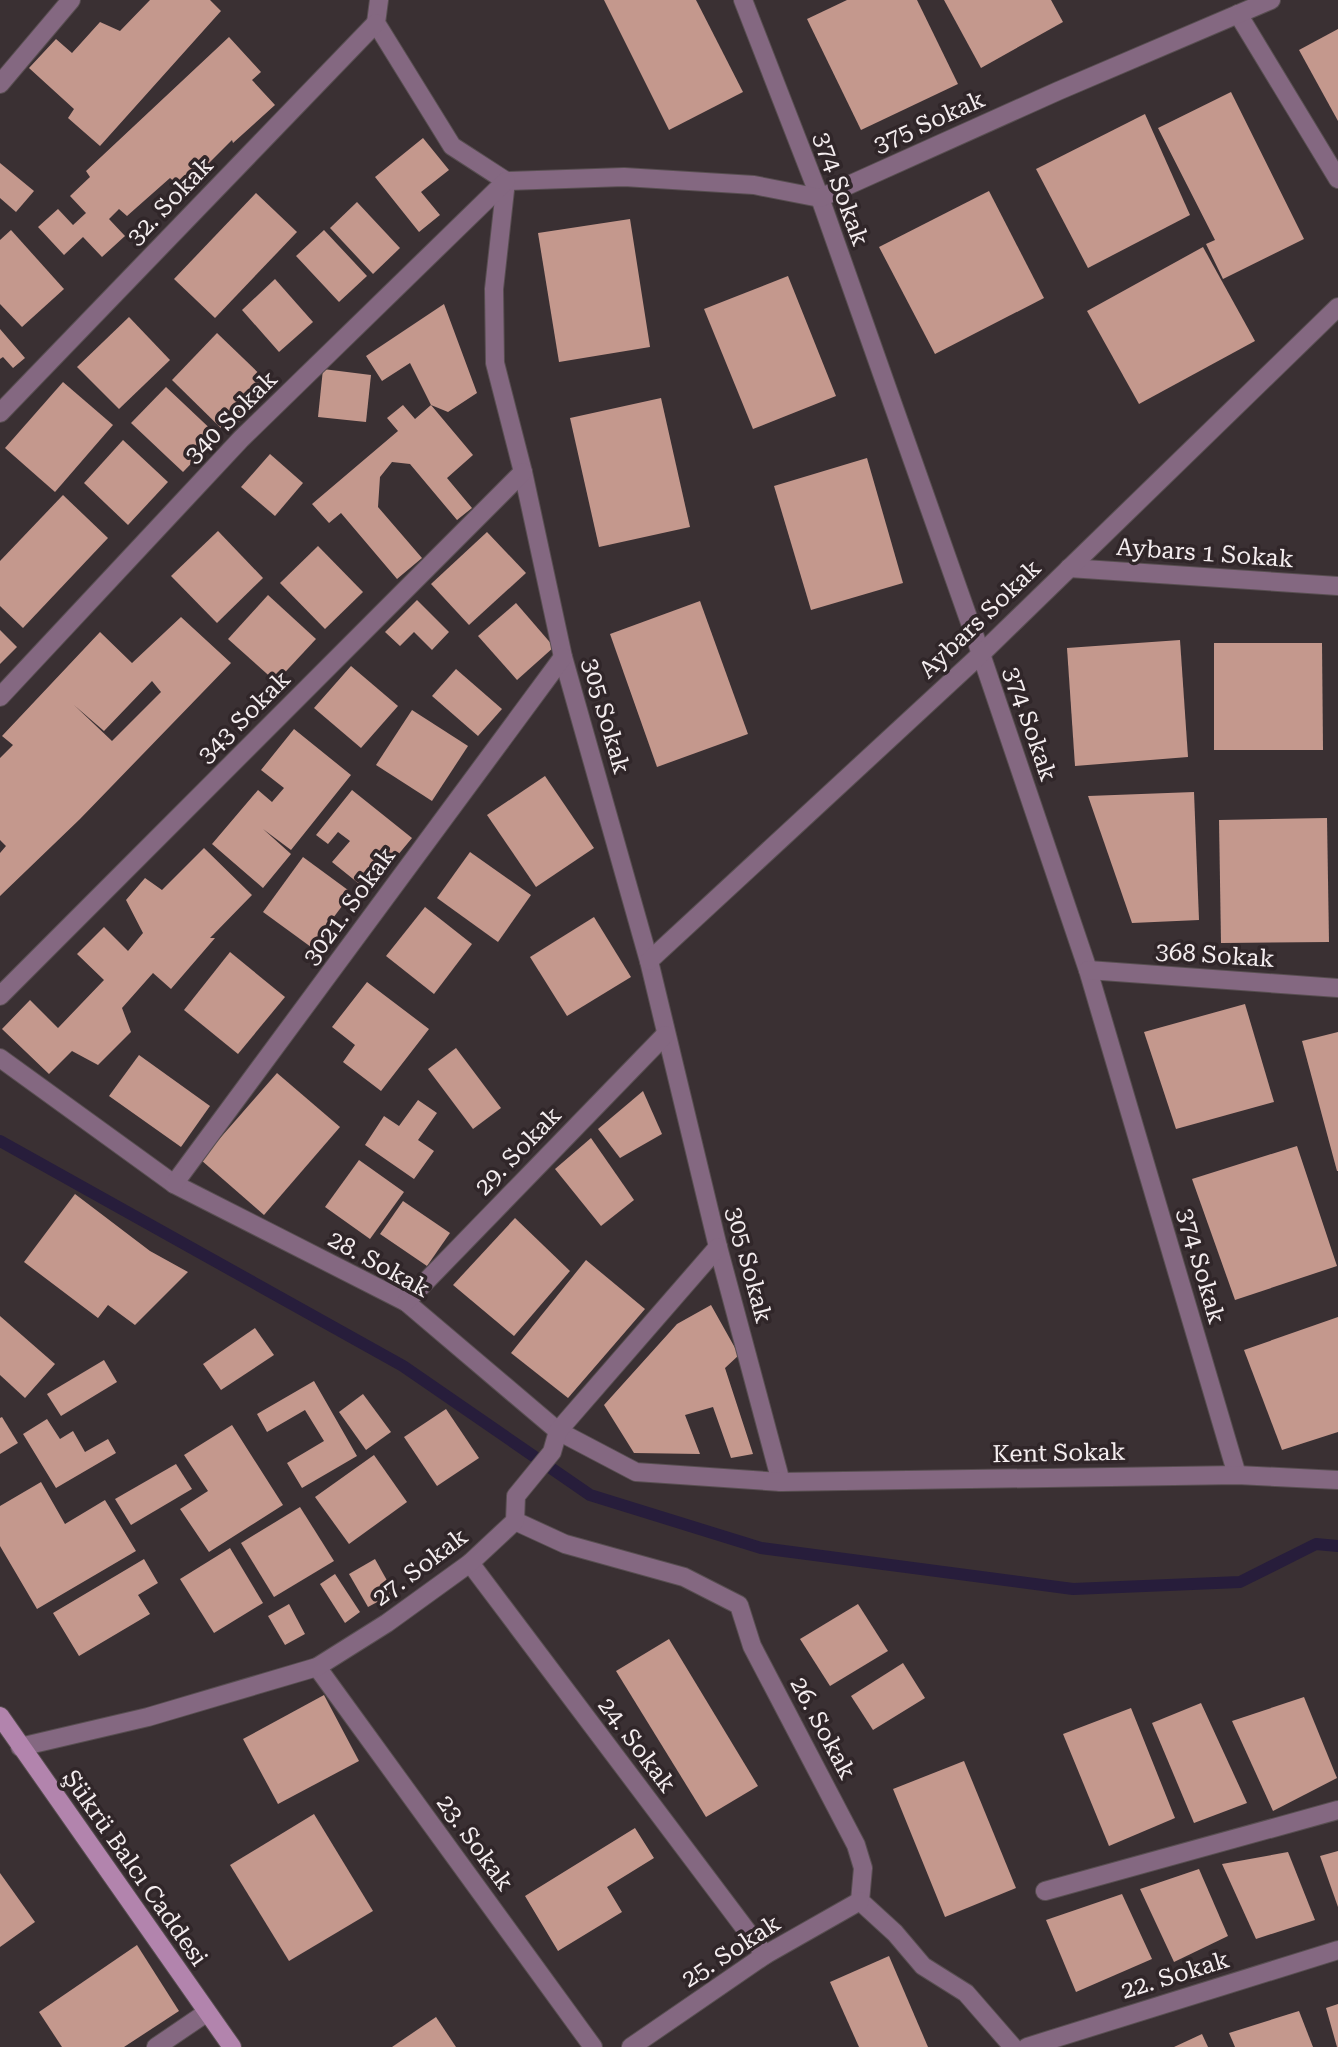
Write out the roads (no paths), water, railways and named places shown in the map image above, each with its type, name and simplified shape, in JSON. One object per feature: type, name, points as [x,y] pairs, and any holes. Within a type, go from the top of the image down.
[{"type":"street","points":[[0,84],[71,0]]},
{"type":"street","points":[[379,0],[376,23],[452,146],[506,181],[637,178],[754,185],[820,198]]},
{"type":"street","name":"374 Sokak","points":[[743,0],[820,198],[981,654],[1088,970],[1237,1475]]},
{"type":"street","name":"375 Sokak","points":[[820,198],[1272,0]]},
{"type":"street","points":[[1238,14],[1338,178]]},
{"type":"street","name":"32. Sokak","points":[[0,412],[376,23]]},
{"type":"street","name":"305 Sokak","points":[[506,181],[494,289],[495,363],[523,472],[563,657],[649,961],[718,1247],[781,1482]]},
{"type":"street","name":"340 Sokak","points":[[0,697],[242,439],[506,181]]},
{"type":"street","name":"Aybars Sokak","points":[[649,961],[981,654],[1338,307]]},
{"type":"street","name":"343 Sokak","points":[[0,996],[523,472]]},
{"type":"street","name":"Aybars 1 Sokak","points":[[1069,568],[1338,586]]},
{"type":"street","name":"3021. Sokak","points":[[174,1184],[563,657]]},
{"type":"street","name":"368 Sokak","points":[[1088,970],[1338,988]]},
{"type":"street","name":"29. Sokak","points":[[406,1302],[666,1035]]},
{"type":"street","name":"28. Sokak","points":[[0,1058],[174,1184],[406,1302],[558,1431],[636,1472],[781,1482]]},
{"type":"street","points":[[515,1521],[516,1496],[552,1452],[558,1431],[718,1247]]},
{"type":"street","name":"Kent Sokak","points":[[781,1482],[1237,1475],[1338,1480]]},
{"type":"street","name":"27. Sokak","points":[[20,1747],[148,1717],[317,1667],[387,1623],[470,1563],[515,1521]]},
{"type":"street","name":"26. Sokak","points":[[515,1521],[565,1544],[684,1577],[739,1605],[752,1646],[856,1845],[863,1868],[860,1901]]},
{"type":"street","name":"24. Sokak","points":[[470,1563],[765,1955]]},
{"type":"street","name":"23. Sokak","points":[[317,1667],[593,2047]]},
{"type":"street","name":"Şükrü Balcı Caddesi","points":[[0,1717],[232,2047]]},
{"type":"street","points":[[1045,1891],[1338,1810]]},
{"type":"street","points":[[860,1901],[895,1933],[923,1966],[966,1993],[1013,2047]]},
{"type":"street","name":"25. Sokak","points":[[631,2047],[765,1955],[860,1901]]},
{"type":"street","name":"22. Sokak","points":[[1027,2047],[1338,1950]]},
{"type":"street","points":[[156,2047],[206,2013]]},
{"type":"waterway","points":[[0,1141],[403,1366],[590,1495],[761,1548],[1073,1589],[1240,1582],[1316,1544],[1338,1546]]}]
